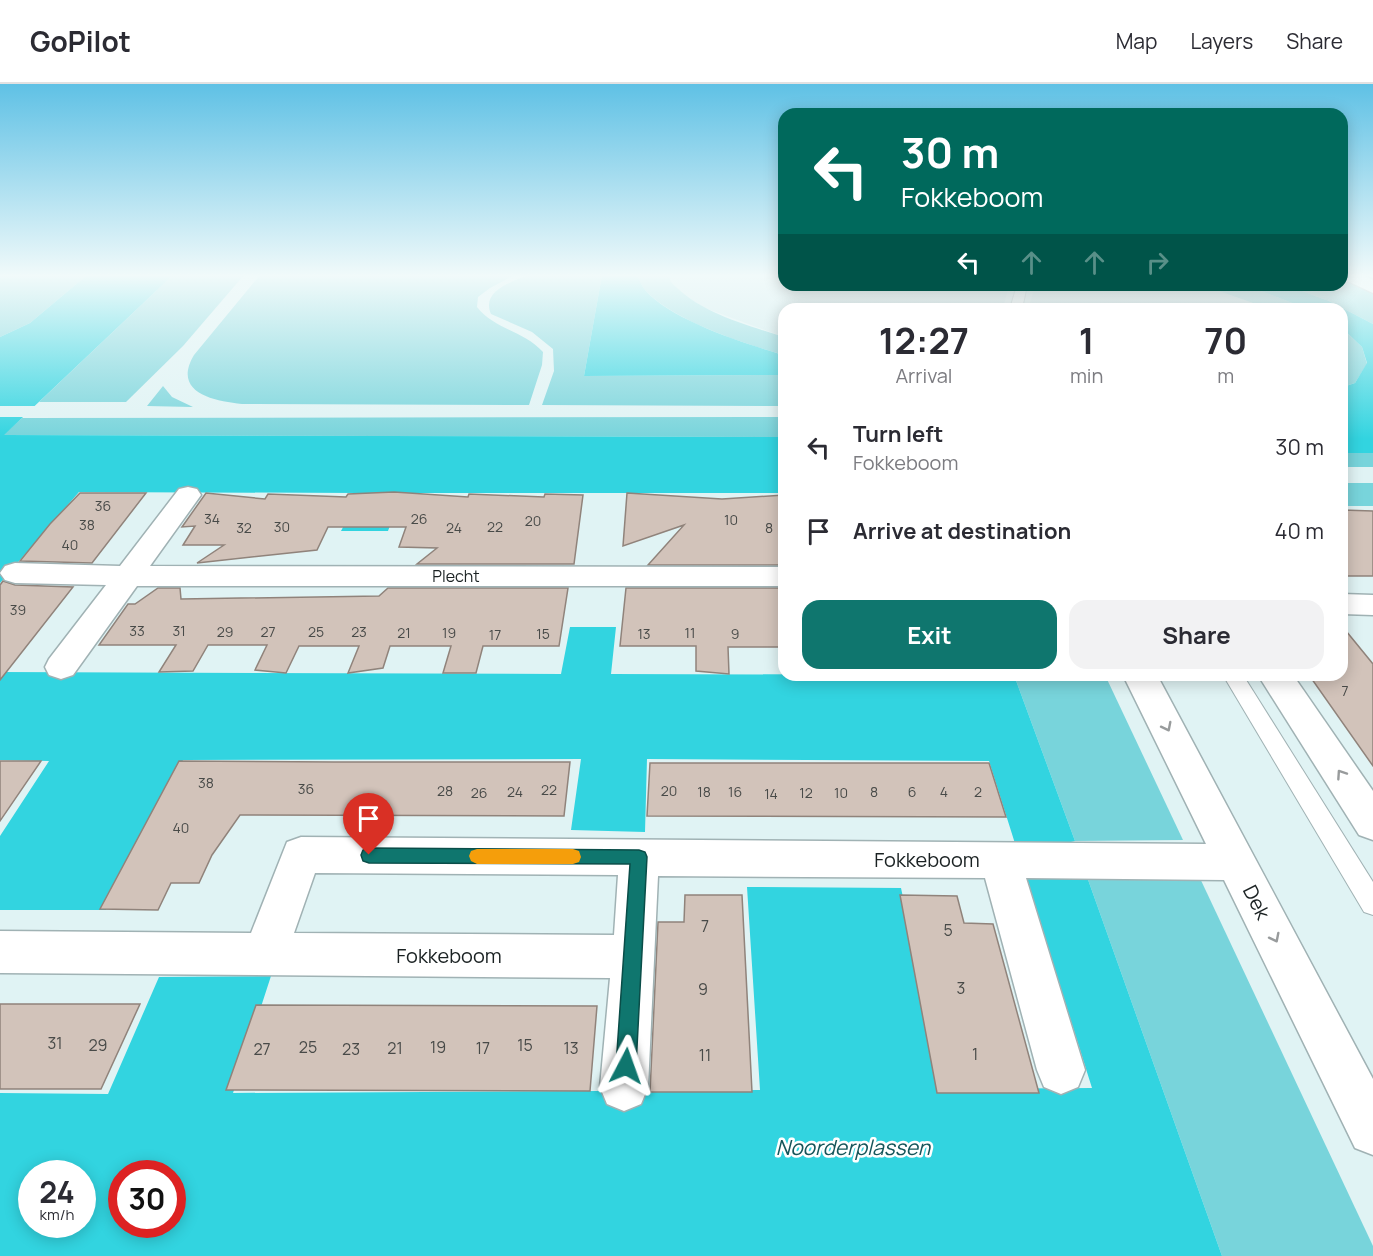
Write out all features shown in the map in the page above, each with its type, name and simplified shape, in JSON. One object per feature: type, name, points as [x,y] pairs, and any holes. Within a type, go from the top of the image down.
[{"type":"street","points":[[61,667],[188,495]]},
{"type":"street","name":"Plecht","points":[[15,573],[128,576],[778,577]]},
{"type":"street","points":[[1348,604],[1373,604]]},
{"type":"street","name":"Dek","points":[[1143,681],[1373,1130]]},
{"type":"street","points":[[1279,681],[1373,823]]},
{"type":"street","name":"Fokkeboom","points":[[265,954],[302,855],[1236,862]]},
{"type":"street","points":[[624,1088],[639,857]]},
{"type":"street","name":"Fokkeboom","points":[[1008,860],[1061,1070]]},
{"type":"street","name":"Fokkeboom","points":[[0,952],[634,957]]},
{"type":"lane","points":[[1237,681],[1373,904]]},
{"type":"shaded area","points":[[0,330],[16,330],[0,337]]},
{"type":"shaded area","points":[[115,330],[197,330],[126,402],[39,402]]},
{"type":"shaded area","points":[[215,330],[510,330],[527,339],[543,352],[542,365],[529,405],[242,404],[208,397],[192,386],[188,378],[194,355]]},
{"type":"shaded area","points":[[527,330],[592,330],[584,376],[778,375],[778,406],[542,405],[554,371],[553,349]]},
{"type":"shaded area","points":[[711,330],[762,330],[778,335],[778,353],[750,345]]},
{"type":"shaded area","points":[[764,330],[778,330],[778,335]]},
{"type":"shaded area","points":[[1348,334],[1362,347],[1367,364],[1355,383],[1348,385]]},
{"type":"shaded area","points":[[163,386],[172,397],[193,407],[147,406]]},
{"type":"shaded area","points":[[778,417],[778,437],[3,435],[22,418]]},
{"type":"shaded area","points":[[1348,453],[1373,453],[1373,467],[1348,467]]},
{"type":"shaded area","points":[[1348,483],[1373,483],[1373,506],[1348,506]]},
{"type":"shaded area","points":[[1016,681],[1108,681],[1183,840],[1075,841]]},
{"type":"shaded area","points":[[1086,874],[1198,874],[1373,1246],[1373,1256],[1222,1256]]},
{"type":"water","points":[[16,330],[115,330],[4,435],[778,437],[778,493],[402,493],[388,531],[341,531],[361,493],[79,492],[0,583],[0,337]]},
{"type":"water","points":[[592,330],[710,330],[778,353],[778,375],[584,376]]},
{"type":"water","points":[[1348,330],[1373,330],[1373,453],[1348,453],[1348,385],[1355,383],[1367,363],[1362,347],[1348,334]]},
{"type":"water","name":"Noorderplassen","points":[[570,627],[616,627],[611,674],[778,674],[778,681],[1016,681],[1075,841],[1071,842],[1082,873],[1086,874],[1222,1256],[0,1256],[0,1093],[108,1094],[159,977],[271,976],[233,1093],[760,1090],[747,887],[901,888],[944,1089],[1092,1088],[989,761],[647,759],[645,832],[571,830],[581,759],[183,760],[106,910],[0,910],[0,836],[49,761],[0,760],[0,672],[561,674]]},
{"type":"pier","points":[[0,406],[38,406],[27,417],[0,417]]},
{"type":"building","points":[[394,492],[468,497],[469,494],[544,497],[545,494],[583,495],[574,564],[417,564],[437,548],[399,547],[406,527],[328,527],[317,550],[197,563],[224,545],[183,545],[195,526],[182,527],[206,493],[265,499],[268,494],[346,497],[348,494]]},
{"type":"building","points":[[80,493],[146,493],[92,563],[20,561],[50,524]]},
{"type":"building","points":[[627,493],[722,499],[778,495],[778,565],[648,565],[684,525],[623,546]]},
{"type":"building","points":[[1348,510],[1373,511],[1373,576],[1348,576]]},
{"type":"building","points":[[3,581],[15,585],[73,587],[0,680],[0,585]]},
{"type":"building","points":[[158,588],[180,588],[181,599],[379,596],[388,588],[568,588],[559,646],[483,646],[476,673],[443,673],[451,646],[390,646],[383,668],[348,673],[359,646],[299,646],[286,673],[255,670],[267,645],[208,645],[193,671],[159,672],[176,645],[99,645],[128,604],[135,604]]},
{"type":"building","points":[[626,588],[778,588],[778,647],[728,647],[729,674],[696,671],[696,646],[620,646]]},
{"type":"building","points":[[1348,633],[1373,664],[1373,766],[1313,681],[1348,681]]},
{"type":"building","points":[[0,761],[41,761],[0,821]]},
{"type":"building","points":[[179,761],[570,762],[564,816],[240,815],[212,855],[199,883],[171,883],[158,910],[100,909]]},
{"type":"building","points":[[650,763],[989,763],[1006,817],[647,816]]},
{"type":"building","points":[[685,895],[742,895],[752,1092],[650,1092],[658,922],[684,922]]},
{"type":"building","points":[[900,895],[957,896],[964,923],[993,924],[1039,1093],[937,1093]]},
{"type":"building","points":[[0,1004],[140,1004],[101,1089],[0,1089]]},
{"type":"building","points":[[256,1005],[597,1006],[590,1091],[226,1090]]},
{"type":"slow traffic","points":[[477,856],[573,857]]},
{"type":"route","points":[[369,855],[639,857],[626,1066]]}]
